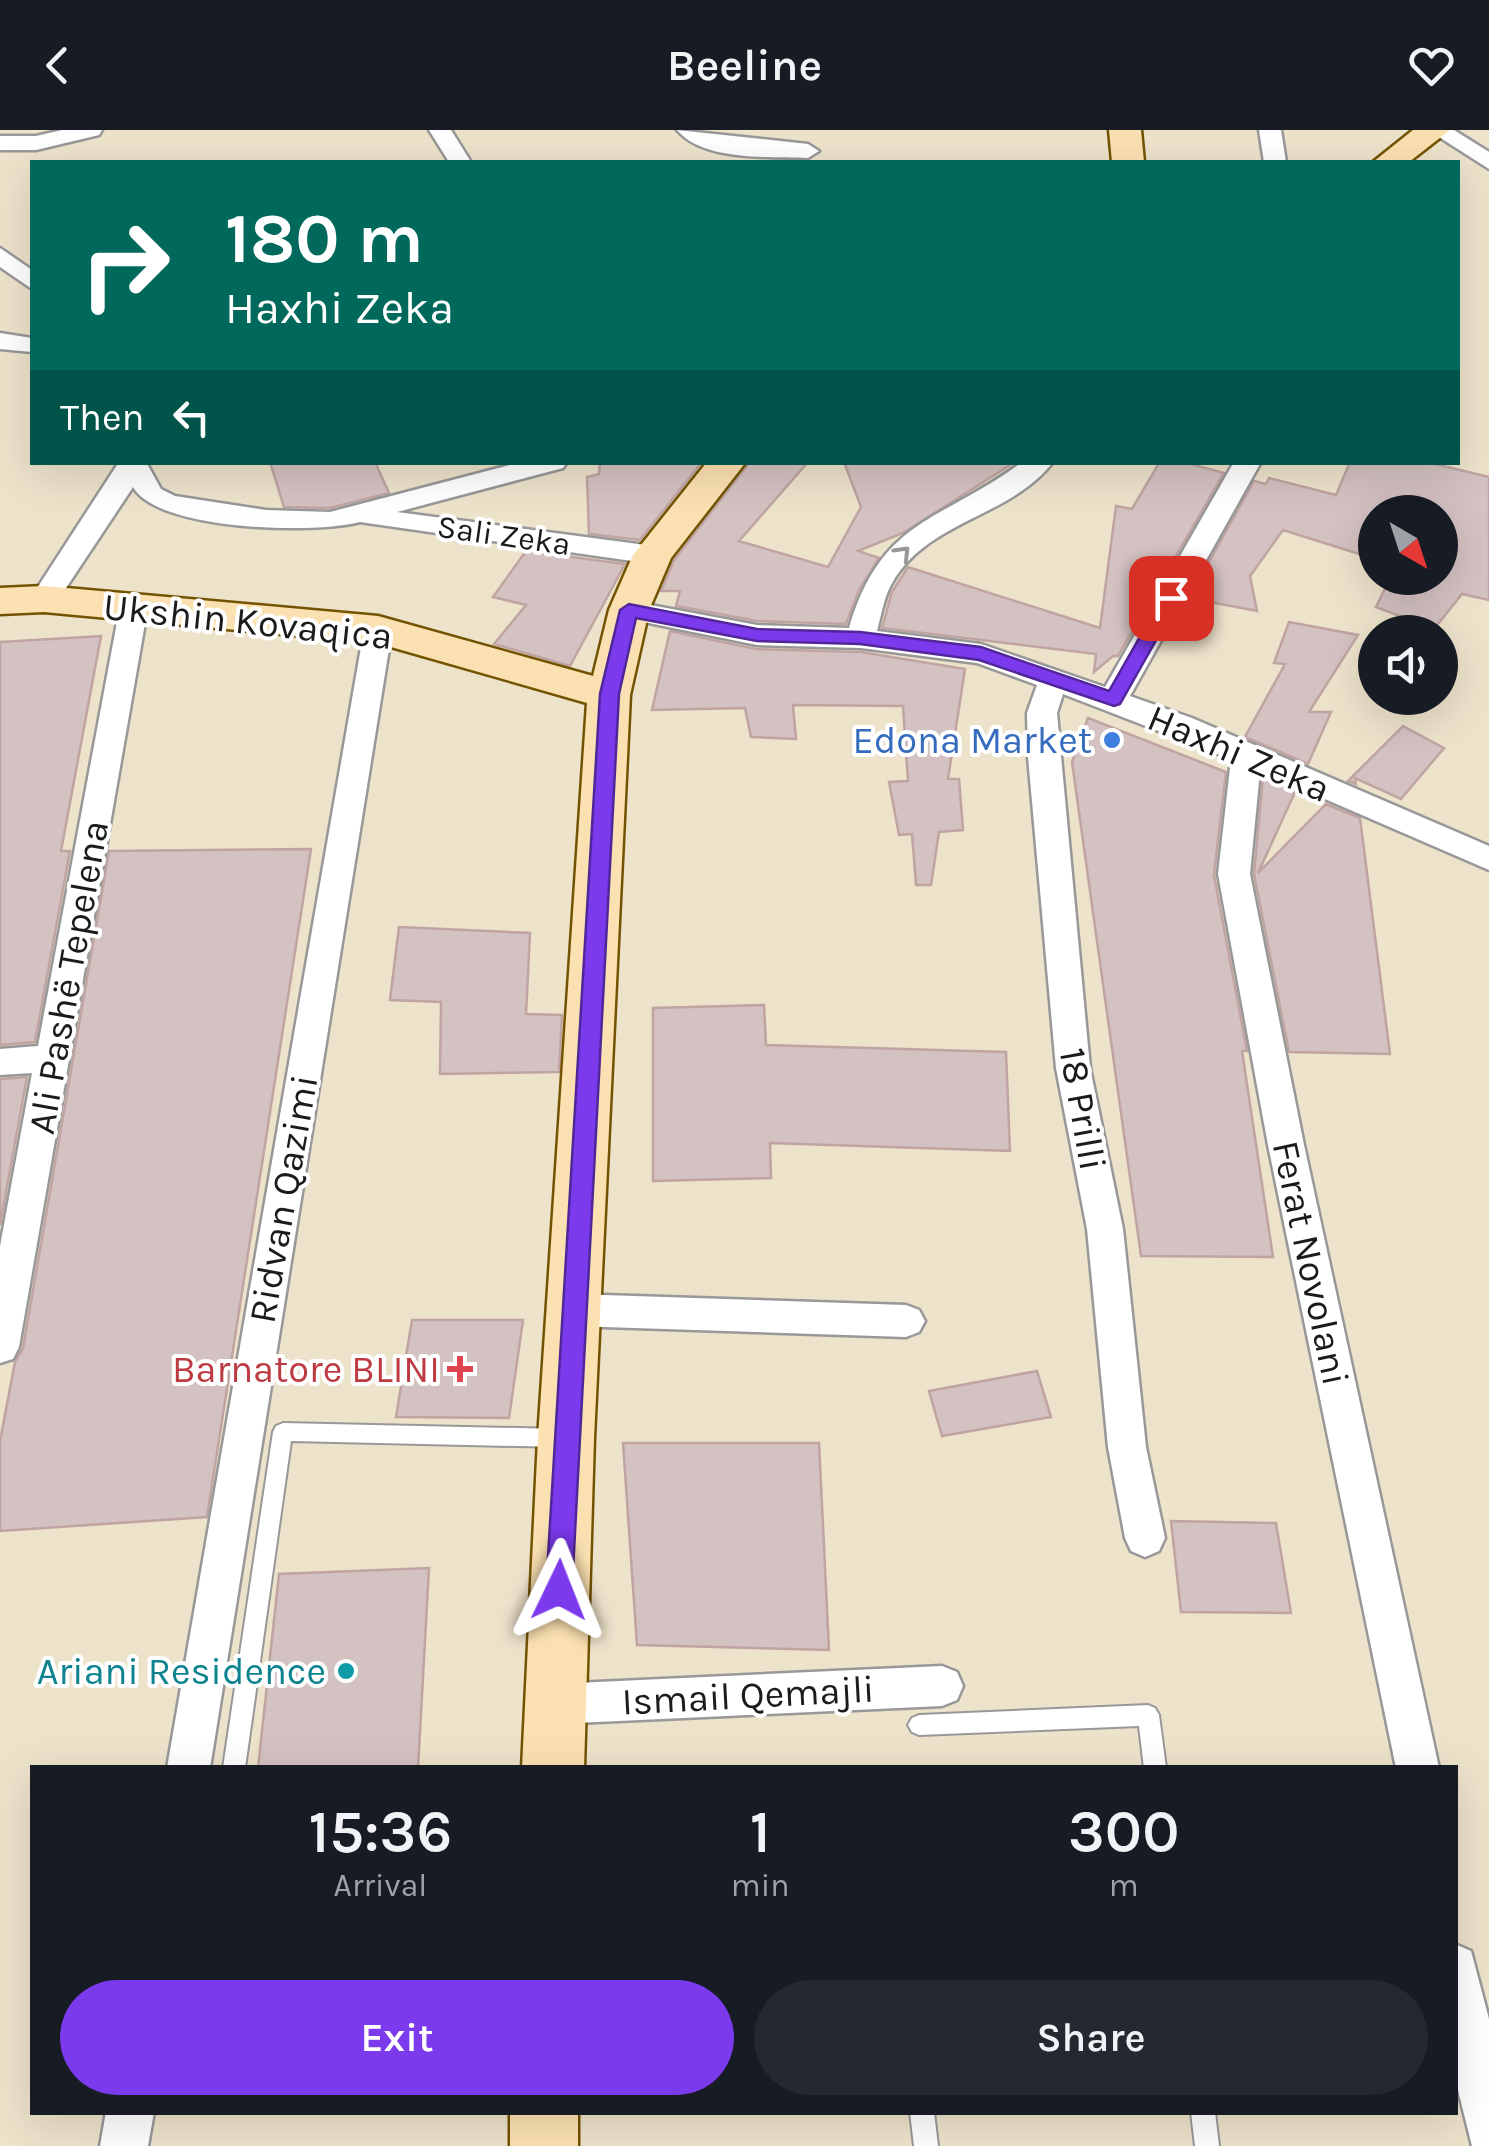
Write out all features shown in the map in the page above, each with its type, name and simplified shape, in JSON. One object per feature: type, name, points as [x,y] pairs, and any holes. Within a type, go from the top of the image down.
[{"type":"main road","points":[[1125,130],[1128,160]]},
{"type":"main road","points":[[1391,160],[1437,130]]},
{"type":"main road","points":[[553,1765],[566,1438],[609,694],[629,610],[653,556],[725,465]]},
{"type":"main road","name":"Ukshin Kovaqica","points":[[0,601],[44,599],[378,630],[609,694]]},
{"type":"main road","points":[[544,2115],[544,2146]]},
{"type":"street","points":[[0,143],[36,143],[91,130]]},
{"type":"street","points":[[440,130],[459,160]]},
{"type":"street","points":[[688,130],[694,137],[736,146],[809,148]]},
{"type":"street","points":[[1270,130],[1275,160]]},
{"type":"street","points":[[1437,130],[1489,162]]},
{"type":"street","points":[[0,255],[30,280]]},
{"type":"street","points":[[0,340],[30,345]]},
{"type":"street","points":[[44,599],[132,465]]},
{"type":"street","name":"Sali Zeka","points":[[134,465],[151,496],[168,503],[266,519],[330,521],[543,465]]},
{"type":"street","points":[[860,638],[876,585],[902,552],[927,530],[990,499],[1036,465]]},
{"type":"street","points":[[1114,700],[1246,465]]},
{"type":"street","name":"Sali Zeka","points":[[355,515],[653,556]]},
{"type":"street","name":"Ali Pashë Tepelena","points":[[0,1347],[134,606]]},
{"type":"street","name":"Haxhi Zeka","points":[[629,610],[757,635],[860,638],[981,654],[1114,700],[1489,859]]},
{"type":"street","name":"Ridvan Qazimi","points":[[189,1765],[378,630]]},
{"type":"street","name":"18 Prilli","points":[[1054,679],[1042,714],[1043,758],[1074,1068],[1105,1229],[1127,1447],[1144,1538]]},
{"type":"street","name":"Ferat Novolani","points":[[1246,756],[1234,874],[1286,1145],[1417,1765]]},
{"type":"street","points":[[0,1062],[54,1058]]},
{"type":"street","points":[[573,1310],[906,1320]]},
{"type":"street","name":"Ismail Qemajli","points":[[554,1704],[942,1686]]},
{"type":"street","points":[[1458,1981],[1489,2129]]},
{"type":"street","points":[[124,2146],[129,2115]]},
{"type":"lane","points":[[234,1765],[283,1432],[566,1438]]},
{"type":"lane","points":[[919,1724],[1148,1715],[1155,1765]]},
{"type":"lane","points":[[922,2115],[926,2146]]},
{"type":"lane","points":[[1202,2115],[1207,2146]]},
{"type":"shaded area","points":[[0,130],[1489,130],[1489,2146],[0,2146]]},
{"type":"building","points":[[271,465],[376,465],[389,493],[330,508],[284,507]]},
{"type":"building","points":[[600,465],[700,465],[640,540],[589,534],[587,477],[599,474]]},
{"type":"building","points":[[748,465],[805,465],[739,541],[828,567],[861,507],[845,465],[1010,465],[903,533],[858,551],[879,558],[859,590],[846,624],[757,621],[676,606],[680,591],[661,591],[674,560]]},
{"type":"building","points":[[1158,465],[1194,465],[1224,473],[1118,656],[1094,672],[1096,654],[882,628],[892,592],[908,567],[1100,628],[1116,506],[1132,509]]},
{"type":"building","points":[[1349,465],[1439,465],[1489,477],[1489,600],[1462,594],[1445,615],[1397,615],[1376,607],[1382,595],[1458,595],[1458,495],[1358,495],[1358,554],[1283,530],[1250,576],[1257,611],[1189,598],[1254,481],[1266,484],[1269,478],[1336,495]]},
{"type":"building","points":[[526,551],[625,564],[570,666],[494,644],[526,605],[493,597]]},
{"type":"building","points":[[1289,622],[1358,635],[1309,712],[1331,712],[1308,764],[1245,737],[1285,664],[1274,663]]},
{"type":"building","points":[[670,631],[756,649],[861,652],[965,669],[948,779],[959,779],[963,830],[939,832],[931,885],[916,885],[912,834],[899,835],[889,782],[908,781],[903,706],[793,705],[796,739],[751,737],[745,708],[652,710]]},
{"type":"building","points":[[101,636],[61,851],[70,851],[35,1042],[0,1045],[0,642]]},
{"type":"building","points":[[1088,718],[1226,772],[1214,875],[1247,1051],[1242,1051],[1273,1257],[1141,1256],[1072,762]]},
{"type":"building","points":[[1403,726],[1444,748],[1401,799],[1355,778],[1356,784],[1348,781]]},
{"type":"building","points":[[1263,776],[1296,790],[1258,873],[1326,804],[1360,818],[1390,1054],[1289,1052],[1254,874]]},
{"type":"building","points":[[311,849],[207,1517],[0,1531],[0,1441],[15,1362],[23,1348],[109,851]]},
{"type":"building","points":[[399,927],[530,933],[526,1014],[562,1015],[559,1072],[440,1074],[441,1002],[390,1000]]},
{"type":"building","points":[[764,1005],[766,1045],[1006,1052],[1010,1151],[770,1143],[771,1178],[653,1181],[653,1008]]},
{"type":"building","points":[[27,1077],[0,1225],[0,1079]]},
{"type":"building","name":"Barnatore BLINI","points":[[412,1320],[523,1320],[509,1418],[396,1417]]},
{"type":"building","points":[[1037,1371],[1051,1417],[942,1436],[929,1391]]},
{"type":"building","points":[[623,1443],[819,1443],[829,1650],[637,1645]]},
{"type":"building","points":[[1171,1521],[1276,1523],[1291,1613],[1181,1612]]},
{"type":"building","name":"Ariani Residence","points":[[429,1568],[418,1765],[258,1765],[279,1574]]},
{"type":"place","name":"Edona Market","points":[[1112,740]]},
{"type":"place","name":"Barnatore BLINI","points":[[460,1369]]},
{"type":"place","name":"Ariani Residence","points":[[346,1671]]},
{"type":"route","points":[[559,1590],[609,694],[629,610],[757,635],[860,638],[981,654],[1114,700],[1171,598]]}]
